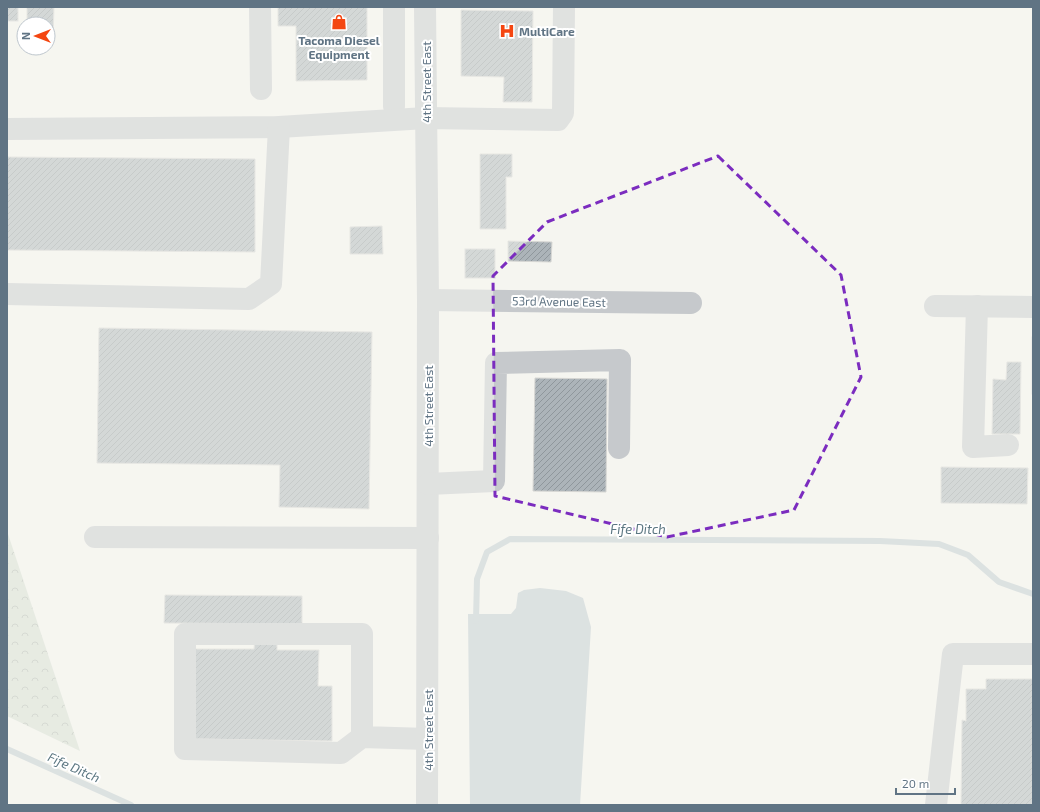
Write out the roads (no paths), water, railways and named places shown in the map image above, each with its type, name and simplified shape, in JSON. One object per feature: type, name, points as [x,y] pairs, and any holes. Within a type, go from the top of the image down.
[{"type":"street","points":[[260,7],[261,89]]},
{"type":"street","points":[[394,7],[394,106]]},
{"type":"street","name":"4th Street East","points":[[425,7],[428,300],[427,805]]},
{"type":"street","points":[[7,129],[279,127],[426,118],[558,120],[563,113],[564,7]]},
{"type":"street","points":[[394,51],[426,52]]},
{"type":"street","points":[[7,294],[249,299],[271,284],[279,127]]},
{"type":"street","name":"53rd Avenue East","points":[[428,300],[691,303]]},
{"type":"street","points":[[935,306],[1030,307]]},
{"type":"street","points":[[977,306],[973,447],[1008,445]]},
{"type":"street","points":[[428,484],[494,481],[496,363],[620,360],[619,448]]},
{"type":"street","points":[[95,537],[428,538]]},
{"type":"street","points":[[362,737],[362,634],[186,634],[184,749],[341,754],[362,737],[428,738]]},
{"type":"street","points":[[936,805],[953,654],[1033,654]]},
{"type":"waterway","name":"Fife Ditch","points":[[476,621],[477,579],[487,552],[510,539],[880,541],[939,544],[968,555],[999,582],[1033,594]]},
{"type":"waterway","name":"Fife Ditch","points":[[7,749],[131,805]]},
{"type":"place","name":"Tacoma Diesel Equipment","points":[[339,22]]},
{"type":"place","name":"MultiCare","points":[[507,31]]}]
